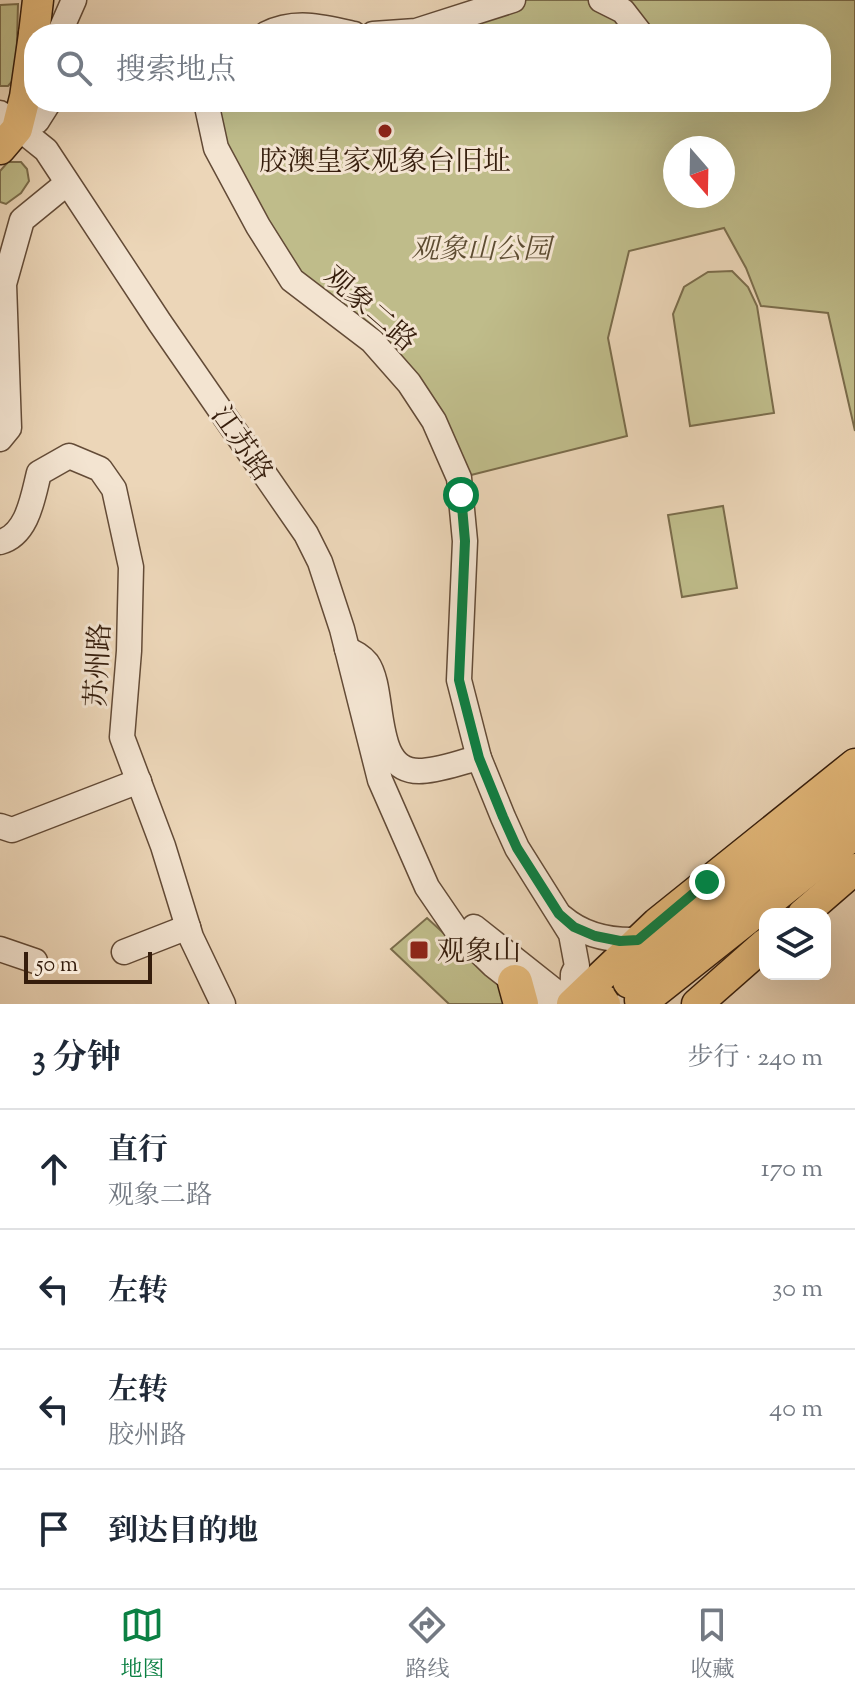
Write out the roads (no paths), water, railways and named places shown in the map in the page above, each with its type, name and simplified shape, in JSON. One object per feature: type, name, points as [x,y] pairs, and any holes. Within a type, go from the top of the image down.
[{"type":"highway","points":[[623,992],[691,928],[855,797]]},
{"type":"highway","points":[[623,992],[694,958],[855,831]]},
{"type":"main road","points":[[35,24],[38,0]]},
{"type":"main road","points":[[4,130],[24,99]]},
{"type":"main road","points":[[572,1004],[623,992],[638,940],[855,764]]},
{"type":"main road","points":[[810,908],[855,869]]},
{"type":"main road","points":[[697,1004],[759,949]]},
{"type":"street","points":[[63,24],[74,0]]},
{"type":"street","points":[[438,24],[513,0]]},
{"type":"street","points":[[601,0],[623,11],[633,24]]},
{"type":"street","points":[[4,130],[37,121],[43,112]]},
{"type":"street","name":"观象二路","points":[[208,112],[216,148],[258,226],[292,280],[372,341],[409,383],[434,421],[459,478],[465,541],[459,680],[479,758],[517,848],[571,934],[577,966],[573,974],[572,1004]]},
{"type":"street","name":"江苏路","points":[[4,130],[46,150],[66,184],[306,534],[320,562],[347,649],[380,780],[427,887],[455,928],[518,993],[543,1004]]},
{"type":"street","points":[[0,439],[9,428],[4,284],[22,220],[66,184]]},
{"type":"street","name":"苏州路","points":[[0,542],[9,539],[26,519],[39,473],[69,456],[100,469],[114,489],[131,567],[129,651],[122,737],[163,846],[188,927],[223,1004]]},
{"type":"street","points":[[347,649],[360,655],[369,666],[378,696],[386,749],[404,768],[419,771],[479,758]]},
{"type":"street","points":[[0,826],[12,830],[139,781]]},
{"type":"street","name":"江苏路","points":[[427,887],[572,1004]]},
{"type":"street","points":[[559,914],[574,927],[595,936],[620,941],[638,940]]},
{"type":"street","points":[[124,952],[188,927]]},
{"type":"street","points":[[0,949],[35,961]]},
{"type":"place","name":"胶澳皇家观象台旧址","points":[[385,131]]},
{"type":"place","name":"观象山","points":[[419,950]]},
{"type":"park label","name":"观象山公园","points":[[481,248]]}]
